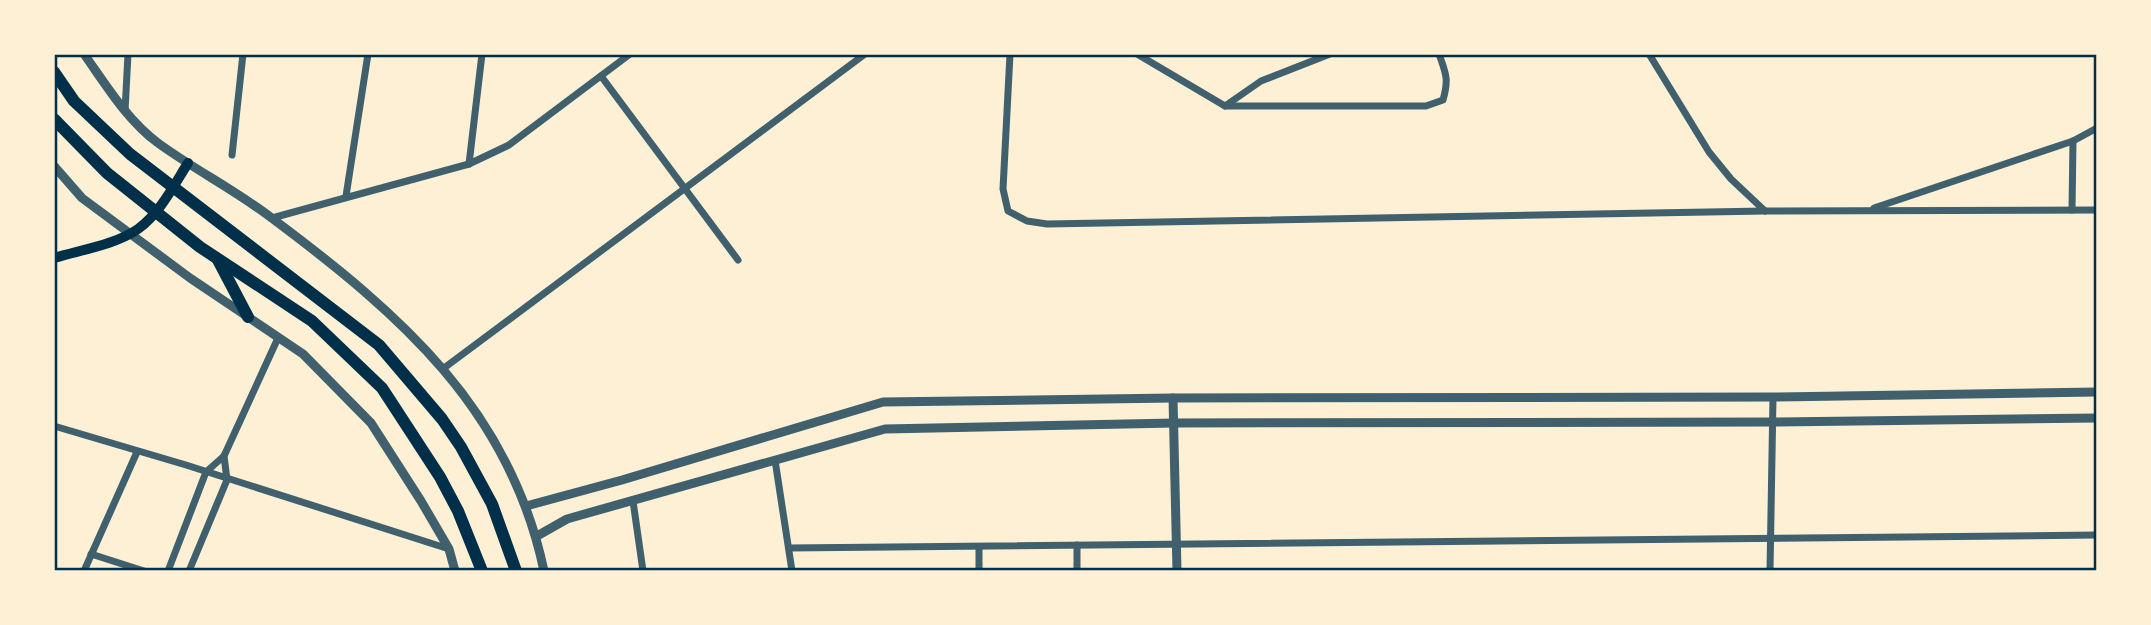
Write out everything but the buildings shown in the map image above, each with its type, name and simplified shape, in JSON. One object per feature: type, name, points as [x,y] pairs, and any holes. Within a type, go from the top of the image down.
[{"type":"main road","points":[[54,72],[74,101],[130,154],[379,345],[442,419],[479,478],[503,529],[516,571]]},
{"type":"main road","points":[[54,119],[107,173],[200,247],[312,321],[382,388],[415,436],[452,499],[482,571]]},
{"type":"main road","points":[[54,258],[114,240],[137,229],[157,210],[188,163]]},
{"type":"main road","points":[[216,257],[248,317]]},
{"type":"street","points":[[84,54],[125,111],[157,142],[272,218],[410,331],[444,368],[466,397],[508,464],[537,536],[544,571]]},
{"type":"street","points":[[125,111],[128,54]]},
{"type":"street","points":[[232,155],[243,54]]},
{"type":"street","points":[[346,196],[368,54]]},
{"type":"street","points":[[469,164],[482,54]]},
{"type":"street","points":[[272,218],[469,164],[509,145],[630,54]]},
{"type":"street","points":[[444,368],[865,54]]},
{"type":"street","points":[[1010,54],[1003,188],[1008,211],[1027,220],[1047,224],[1765,211],[2097,210]]},
{"type":"street","points":[[1137,54],[1225,106],[1426,106],[1443,100],[1447,88],[1448,77],[1439,54]]},
{"type":"street","points":[[1225,106],[1261,81],[1330,54]]},
{"type":"street","points":[[1649,54],[1709,152],[1731,179],[1765,211]]},
{"type":"street","points":[[601,76],[737,260]]},
{"type":"street","points":[[1867,211],[2073,141],[2097,128]]},
{"type":"street","points":[[2072,210],[2073,141]]},
{"type":"street","points":[[54,166],[82,198],[190,278],[303,354],[371,423],[449,550],[454,571]]},
{"type":"street","points":[[168,571],[206,472],[224,456],[278,338]]},
{"type":"street","points":[[526,506],[883,402],[1173,398],[1773,397],[2097,392]]},
{"type":"street","points":[[1770,571],[1773,397]]},
{"type":"street","points":[[1173,398],[1177,571]]},
{"type":"street","points":[[537,536],[566,519],[885,429],[1174,423],[1773,422],[2097,418]]},
{"type":"street","points":[[54,426],[449,550]]},
{"type":"street","points":[[84,571],[137,452]]},
{"type":"street","points":[[189,571],[227,480],[224,456]]},
{"type":"street","points":[[775,460],[792,571]]},
{"type":"street","points":[[633,501],[643,571]]},
{"type":"street","points":[[789,548],[2097,535]]},
{"type":"street","points":[[1077,545],[1077,571]]},
{"type":"street","points":[[979,547],[979,571]]},
{"type":"street","points":[[91,554],[144,571]]}]
